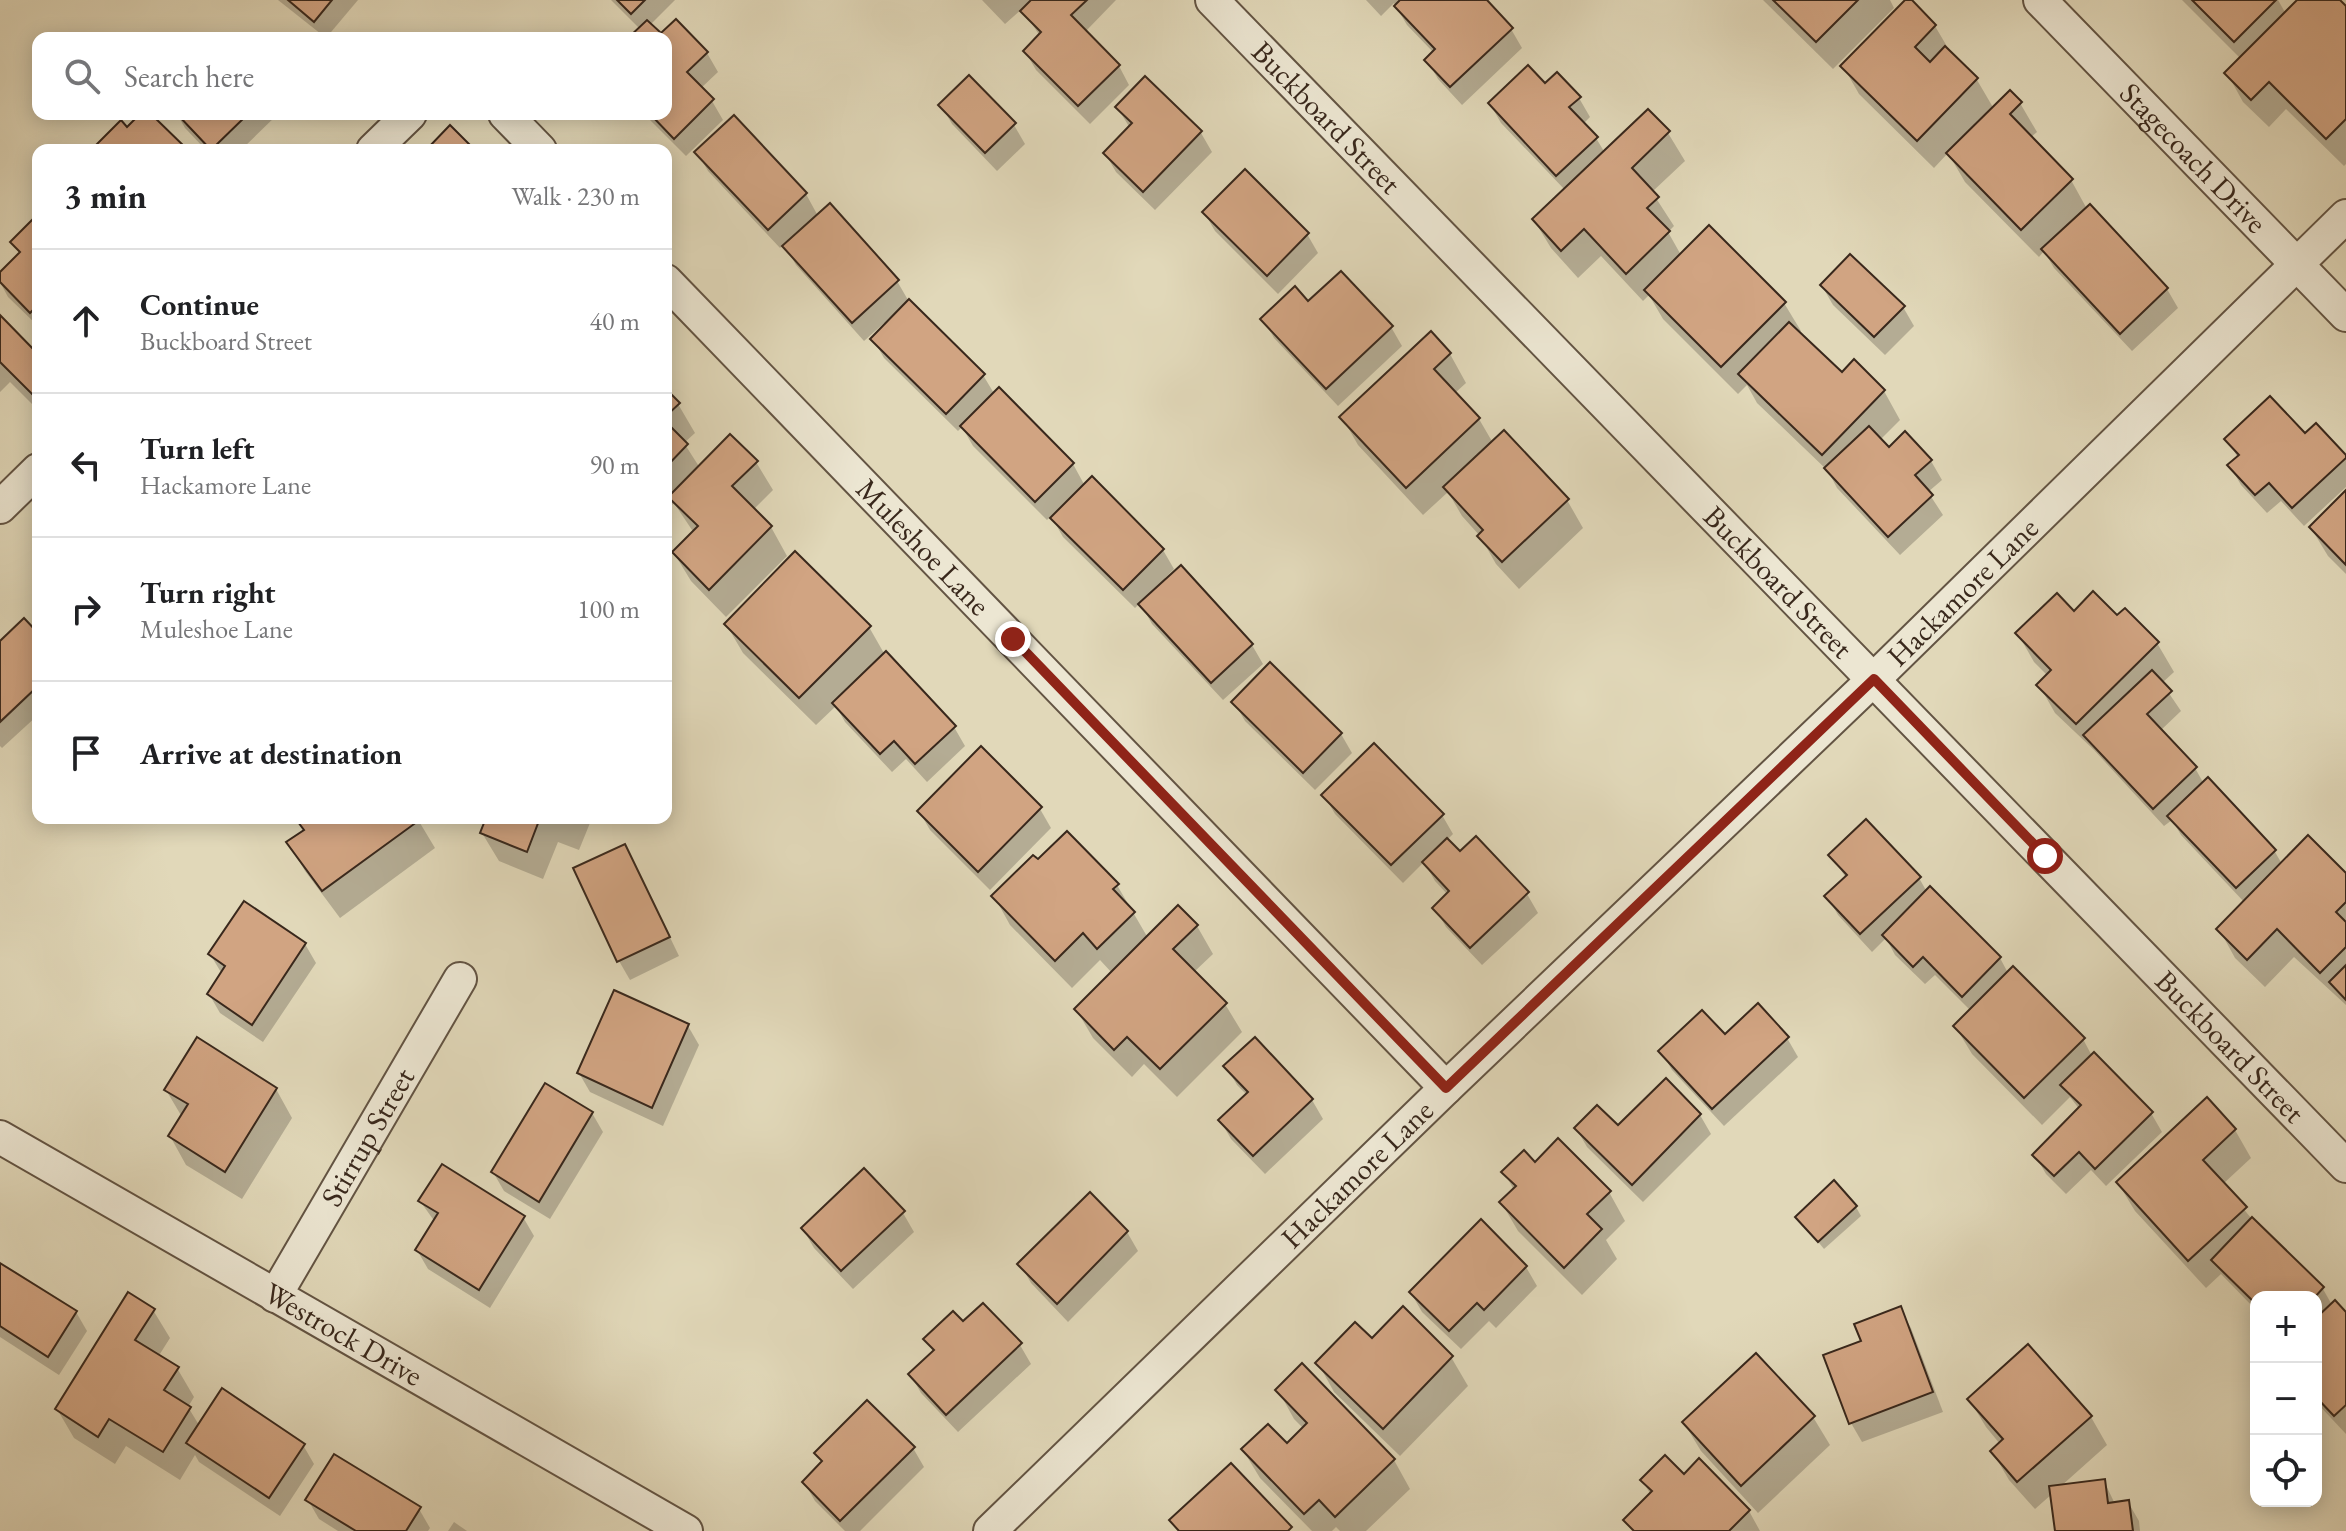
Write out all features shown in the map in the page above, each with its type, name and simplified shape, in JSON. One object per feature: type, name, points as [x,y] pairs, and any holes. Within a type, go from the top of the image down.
[{"type":"street","name":"Buckboard Street","points":[[1212,0],[2346,1166]]},
{"type":"street","name":"Stagecoach Drive","points":[[2040,0],[2346,315]]},
{"type":"street","points":[[379,144],[404,120]]},
{"type":"street","points":[[511,120],[534,144]]},
{"type":"street","name":"Hackamore Lane","points":[[990,1531],[1446,1088],[1874,679],[2346,216]]},
{"type":"street","name":"Muleshoe Lane","points":[[672,287],[1446,1088]]},
{"type":"street","points":[[0,507],[32,476]]},
{"type":"street","name":"Stirrup Street","points":[[275,1296],[460,979]]},
{"type":"street","name":"Westrock Drive","points":[[0,1137],[686,1531]]},
{"type":"building","points":[[288,0],[332,0],[314,22]]},
{"type":"building","points":[[617,0],[645,0],[631,14]]},
{"type":"building","points":[[1031,0],[1087,0],[1071,15],[1120,65],[1078,106],[1023,51],[1041,32],[1020,11]]},
{"type":"building","points":[[1400,0],[1487,0],[1513,28],[1450,87],[1424,60],[1435,49],[1394,6]]},
{"type":"building","points":[[1773,0],[1858,0],[1816,42]]},
{"type":"building","points":[[1905,0],[1912,0],[1936,25],[1915,47],[1930,62],[1945,46],[1978,78],[1917,141],[1840,66]]},
{"type":"building","points":[[2192,0],[2276,0],[2234,42]]},
{"type":"building","points":[[2297,0],[2340,0],[2346,6],[2346,119],[2326,139],[2269,82],[2251,100],[2224,73]]},
{"type":"building","points":[[676,19],[708,52],[687,72],[714,99],[674,139],[656,120],[672,120],[672,32],[662,32]]},
{"type":"building","points":[[647,20],[660,32],[634,32]]},
{"type":"building","points":[[1528,65],[1545,83],[1557,72],[1581,97],[1569,107],[1598,137],[1556,176],[1488,103]]},
{"type":"building","points":[[969,75],[1016,123],[985,153],[938,105]]},
{"type":"building","points":[[1145,76],[1202,131],[1143,192],[1103,153],[1132,123],[1115,107]]},
{"type":"building","points":[[2010,90],[2022,102],[2010,114],[2073,179],[2021,230],[1946,153]]},
{"type":"building","points":[[1648,109],[1670,131],[1632,168],[1659,197],[1647,208],[1670,231],[1626,274],[1584,229],[1561,251],[1532,219]]},
{"type":"building","points":[[734,115],[807,193],[768,230],[694,152]]},
{"type":"building","points":[[121,120],[127,127],[134,120],[157,120],[182,144],[97,144]]},
{"type":"building","points":[[183,120],[242,120],[217,144],[205,144]]},
{"type":"building","points":[[450,125],[469,144],[432,144]]},
{"type":"building","points":[[1245,169],[1309,233],[1267,276],[1202,212]]},
{"type":"building","points":[[830,203],[899,280],[852,323],[782,246]]},
{"type":"building","points":[[2090,204],[2168,288],[2120,334],[2041,249]]},
{"type":"building","points":[[32,220],[30,313],[0,282],[0,272],[20,252],[10,242]]},
{"type":"building","points":[[1709,225],[1786,302],[1721,367],[1644,290]]},
{"type":"building","points":[[1850,254],[1905,306],[1874,337],[1820,285]]},
{"type":"building","points":[[1341,271],[1393,326],[1326,389],[1260,319],[1295,286],[1308,301]]},
{"type":"building","points":[[909,299],[985,374],[946,414],[870,339]]},
{"type":"building","points":[[0,315],[32,348],[32,394],[0,362]]},
{"type":"building","points":[[1789,322],[1842,372],[1854,359],[1885,390],[1822,455],[1738,374]]},
{"type":"building","points":[[1431,331],[1451,353],[1434,369],[1480,418],[1406,488],[1339,417]]},
{"type":"building","points":[[999,387],[1074,463],[1035,502],[960,426]]},
{"type":"building","points":[[672,395],[680,403],[672,410]]},
{"type":"building","points":[[2270,396],[2305,433],[2316,423],[2346,455],[2292,508],[2269,483],[2255,495],[2227,465],[2239,455],[2224,439]]},
{"type":"building","points":[[1869,426],[1889,447],[1905,431],[1932,460],[1915,475],[1933,495],[1888,537],[1824,468]]},
{"type":"building","points":[[672,428],[688,444],[672,461]]},
{"type":"building","points":[[1504,430],[1569,499],[1502,562],[1477,536],[1483,530],[1443,487]]},
{"type":"building","points":[[730,434],[758,461],[732,486],[772,526],[709,590],[672,552],[698,526],[672,501],[672,493]]},
{"type":"building","points":[[1092,476],[1164,549],[1123,590],[1050,518]]},
{"type":"building","points":[[2346,490],[2346,565],[2309,527]]},
{"type":"building","points":[[795,551],[871,626],[799,698],[724,624]]},
{"type":"building","points":[[1181,565],[1253,644],[1211,683],[1138,604]]},
{"type":"building","points":[[2093,591],[2117,615],[2125,608],[2159,642],[2076,724],[2036,685],[2051,670],[2015,633],[2057,593],[2074,611]]},
{"type":"building","points":[[24,618],[32,627],[32,692],[0,722],[0,641]]},
{"type":"building","points":[[886,651],[956,726],[915,764],[894,741],[880,754],[832,703]]},
{"type":"building","points":[[1270,662],[1342,733],[1303,773],[1231,702]]},
{"type":"building","points":[[2152,670],[2172,691],[2147,714],[2197,767],[2153,809],[2083,735]]},
{"type":"building","points":[[1374,743],[1444,814],[1391,865],[1321,795]]},
{"type":"building","points":[[981,746],[1042,807],[978,872],[917,811]]},
{"type":"building","points":[[2208,777],[2276,850],[2236,888],[2167,816]]},
{"type":"building","points":[[1866,819],[1921,877],[1860,934],[1824,896],[1847,875],[1828,855]]},
{"type":"building","points":[[300,824],[414,824],[322,891],[286,842],[304,830]]},
{"type":"building","points":[[484,824],[538,824],[527,852],[480,833]]},
{"type":"building","points":[[1067,831],[1119,884],[1113,889],[1135,912],[1097,949],[1083,933],[1055,961],[991,896],[1033,855],[1038,859]]},
{"type":"building","points":[[2308,835],[2346,873],[2346,902],[2336,912],[2346,922],[2346,947],[2320,973],[2277,929],[2247,960],[2216,929]]},
{"type":"building","points":[[1476,836],[1529,892],[1470,948],[1432,908],[1449,891],[1422,862],[1447,838],[1460,851]]},
{"type":"building","points":[[625,844],[670,937],[617,962],[573,868]]},
{"type":"building","points":[[1930,886],[2001,957],[1962,997],[1923,957],[1913,967],[1882,935]]},
{"type":"building","points":[[244,901],[306,943],[252,1025],[207,994],[225,966],[208,954]]},
{"type":"building","points":[[1178,905],[1198,925],[1173,949],[1227,1003],[1160,1069],[1127,1037],[1114,1050],[1074,1009]]},
{"type":"building","points":[[2346,965],[2346,1000],[2329,982]]},
{"type":"building","points":[[2013,966],[2085,1038],[2024,1098],[1953,1026]]},
{"type":"building","points":[[614,990],[689,1024],[652,1108],[577,1073]]},
{"type":"building","points":[[1758,1003],[1789,1037],[1712,1109],[1658,1051],[1702,1010],[1725,1034]]},
{"type":"building","points":[[197,1037],[277,1088],[225,1172],[168,1136],[188,1104],[164,1090]]},
{"type":"building","points":[[1255,1037],[1313,1099],[1253,1156],[1218,1120],[1248,1092],[1223,1066]]},
{"type":"building","points":[[2094,1052],[2153,1112],[2095,1169],[2079,1152],[2054,1176],[2032,1155],[2081,1105],[2060,1085]]},
{"type":"building","points":[[1666,1078],[1701,1114],[1632,1185],[1574,1128],[1597,1105],[1618,1125]]},
{"type":"building","points":[[545,1083],[593,1112],[539,1202],[491,1172]]},
{"type":"building","points":[[2207,1097],[2236,1129],[2203,1160],[2247,1207],[2188,1261],[2116,1182]]},
{"type":"building","points":[[1558,1138],[1611,1191],[1587,1214],[1602,1229],[1564,1268],[1499,1202],[1516,1186],[1501,1172],[1524,1150],[1535,1162]]},
{"type":"building","points":[[442,1164],[525,1216],[479,1290],[415,1250],[438,1213],[418,1201]]},
{"type":"building","points":[[864,1168],[905,1211],[841,1271],[801,1228]]},
{"type":"building","points":[[1834,1180],[1857,1206],[1818,1242],[1795,1217]]},
{"type":"building","points":[[1090,1192],[1128,1231],[1057,1304],[1017,1264]]},
{"type":"building","points":[[2252,1217],[2324,1287],[2320,1291],[2250,1291],[2250,1298],[2211,1260]]},
{"type":"building","points":[[1481,1219],[1527,1266],[1484,1310],[1477,1303],[1449,1331],[1409,1292]]},
{"type":"building","points":[[0,1263],[77,1311],[48,1357],[0,1326]]},
{"type":"building","points":[[128,1292],[155,1309],[135,1340],[179,1367],[164,1390],[191,1407],[163,1452],[109,1419],[98,1437],[55,1409]]},
{"type":"building","points":[[2335,1300],[2346,1312],[2346,1405],[2334,1416],[2322,1403],[2322,1312]]},
{"type":"building","points":[[983,1303],[1022,1343],[946,1415],[908,1374],[934,1350],[923,1339],[953,1311],[963,1321]]},
{"type":"building","points":[[1403,1306],[1453,1356],[1383,1429],[1315,1363],[1355,1322],[1372,1338]]},
{"type":"building","points":[[1901,1306],[1933,1392],[1849,1424],[1823,1355],[1861,1341],[1854,1324]]},
{"type":"building","points":[[2028,1344],[2092,1416],[2017,1482],[1990,1451],[2003,1439],[1967,1399]]},
{"type":"building","points":[[1756,1353],[1815,1416],[1741,1486],[1682,1422]]},
{"type":"building","points":[[1302,1363],[1395,1459],[1335,1517],[1319,1500],[1304,1514],[1241,1449],[1268,1424],[1287,1443],[1307,1423],[1275,1390]]},
{"type":"building","points":[[222,1388],[305,1444],[269,1498],[186,1443]]},
{"type":"building","points":[[867,1400],[915,1447],[840,1521],[802,1482],[822,1461],[814,1453]]},
{"type":"building","points":[[334,1454],[421,1507],[406,1531],[356,1531],[305,1500]]},
{"type":"building","points":[[1665,1455],[1684,1474],[1699,1458],[1750,1510],[1729,1531],[1634,1531],[1623,1520],[1652,1491],[1640,1480]]},
{"type":"building","points":[[1231,1463],[1292,1527],[1288,1531],[1179,1531],[1169,1520]]},
{"type":"building","points":[[2105,1479],[2108,1503],[2129,1500],[2133,1531],[2055,1531],[2049,1486]]},
{"type":"route","points":[[1013,639],[1446,1088],[1874,679],[2045,856]]}]
